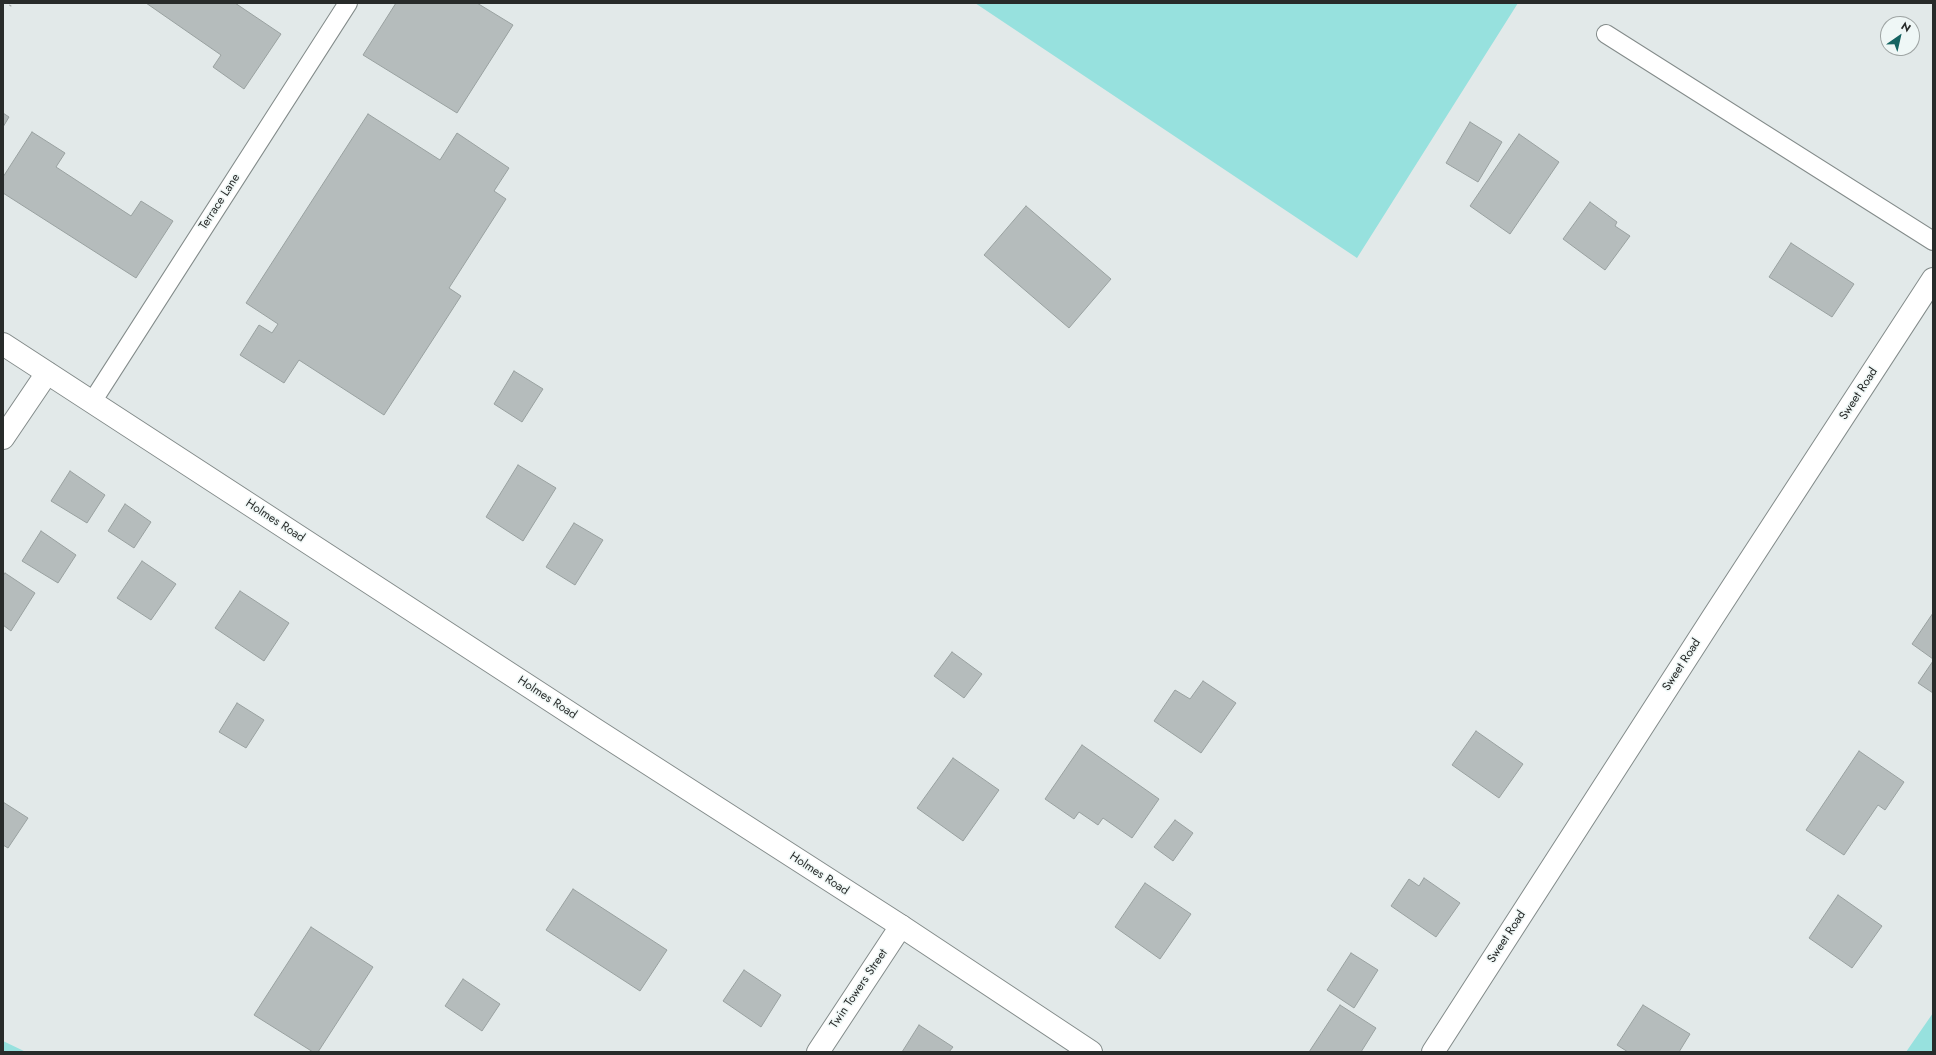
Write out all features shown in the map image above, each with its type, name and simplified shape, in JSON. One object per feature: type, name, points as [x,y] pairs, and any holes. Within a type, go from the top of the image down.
[{"type":"main road","name":"Sweet Road","points":[[1433,1052],[1712,617],[1933,279]]},
{"type":"main road","name":"Holmes Road","points":[[3,344],[590,727],[901,926],[1091,1052]]},
{"type":"main road","points":[[3,438],[47,373]]},
{"type":"main road","name":"Twin Towers Street","points":[[818,1052],[901,926]]},
{"type":"lane","name":"Terrace Lane","points":[[92,402],[348,3]]},
{"type":"lane","points":[[1606,34],[1933,241]]},
{"type":"shaded area","points":[[975,3],[1518,3],[1357,258]]},
{"type":"shaded area","points":[[1933,1013],[1933,1052],[1906,1052]]},
{"type":"shaded area","points":[[3,1041],[26,1052],[3,1052]]},
{"type":"building","points":[[146,3],[235,3],[281,34],[244,89],[213,67],[221,55]]},
{"type":"building","points":[[396,3],[477,3],[513,25],[457,113],[363,55]]},
{"type":"building","points":[[3,113],[9,117],[3,127]]},
{"type":"building","points":[[368,114],[440,160],[457,133],[509,168],[494,191],[506,199],[449,288],[461,296],[384,415],[299,360],[284,383],[240,355],[259,325],[272,333],[278,324],[246,303]]},
{"type":"building","points":[[1470,122],[1502,142],[1478,182],[1446,163]]},
{"type":"building","points":[[32,132],[65,153],[56,167],[131,216],[141,201],[173,221],[136,278],[3,193],[3,177]]},
{"type":"building","points":[[1519,134],[1559,162],[1510,234],[1470,206]]},
{"type":"building","points":[[1590,202],[1617,222],[1615,226],[1630,236],[1605,270],[1563,239]]},
{"type":"building","points":[[1026,206],[1111,279],[1069,328],[984,255]]},
{"type":"building","points":[[1791,243],[1854,284],[1832,317],[1769,277]]},
{"type":"building","points":[[514,371],[543,389],[522,422],[494,404]]},
{"type":"building","points":[[518,465],[556,488],[523,541],[486,517]]},
{"type":"building","points":[[70,471],[105,495],[87,523],[51,501]]},
{"type":"building","points":[[125,504],[151,522],[134,548],[108,531]]},
{"type":"building","points":[[574,523],[603,540],[575,585],[546,567]]},
{"type":"building","points":[[41,531],[76,555],[58,583],[22,561]]},
{"type":"building","points":[[142,561],[176,584],[151,620],[117,598]]},
{"type":"building","points":[[5,573],[35,593],[11,631],[3,625],[3,576]]},
{"type":"building","points":[[240,591],[289,623],[264,661],[215,628]]},
{"type":"building","points":[[1933,613],[1933,659],[1912,644]]},
{"type":"building","points":[[952,652],[982,674],[964,698],[934,676]]},
{"type":"building","points":[[1933,661],[1933,693],[1918,683]]},
{"type":"building","points":[[1203,681],[1236,703],[1201,753],[1154,721],[1175,690],[1190,699]]},
{"type":"building","points":[[237,703],[264,720],[246,748],[219,732]]},
{"type":"building","points":[[1476,731],[1523,764],[1499,798],[1452,765]]},
{"type":"building","points":[[1082,745],[1159,799],[1132,838],[1103,818],[1098,825],[1079,812],[1074,819],[1045,799]]},
{"type":"building","points":[[1859,751],[1904,782],[1885,810],[1878,805],[1844,855],[1806,830]]},
{"type":"building","points":[[953,758],[999,790],[963,841],[917,808]]},
{"type":"building","points":[[3,802],[28,818],[8,848],[3,845]]},
{"type":"building","points":[[1175,820],[1193,833],[1173,861],[1154,847]]},
{"type":"building","points":[[1424,878],[1460,903],[1436,937],[1391,906],[1409,879],[1419,886]]},
{"type":"building","points":[[1145,883],[1191,914],[1160,959],[1115,927]]},
{"type":"building","points":[[573,889],[667,950],[640,991],[546,930]]},
{"type":"building","points":[[1838,895],[1882,926],[1852,968],[1809,938]]},
{"type":"building","points":[[311,927],[373,967],[318,1052],[313,1052],[254,1015]]},
{"type":"building","points":[[1351,953],[1378,970],[1354,1008],[1327,990]]},
{"type":"building","points":[[744,970],[781,995],[761,1027],[723,1001]]},
{"type":"building","points":[[463,979],[500,1004],[482,1031],[445,1006]]},
{"type":"building","points":[[1340,1005],[1376,1028],[1361,1052],[1309,1052]]},
{"type":"building","points":[[1643,1005],[1690,1034],[1679,1052],[1628,1052],[1617,1045]]},
{"type":"building","points":[[919,1025],[953,1047],[949,1052],[902,1052]]}]
